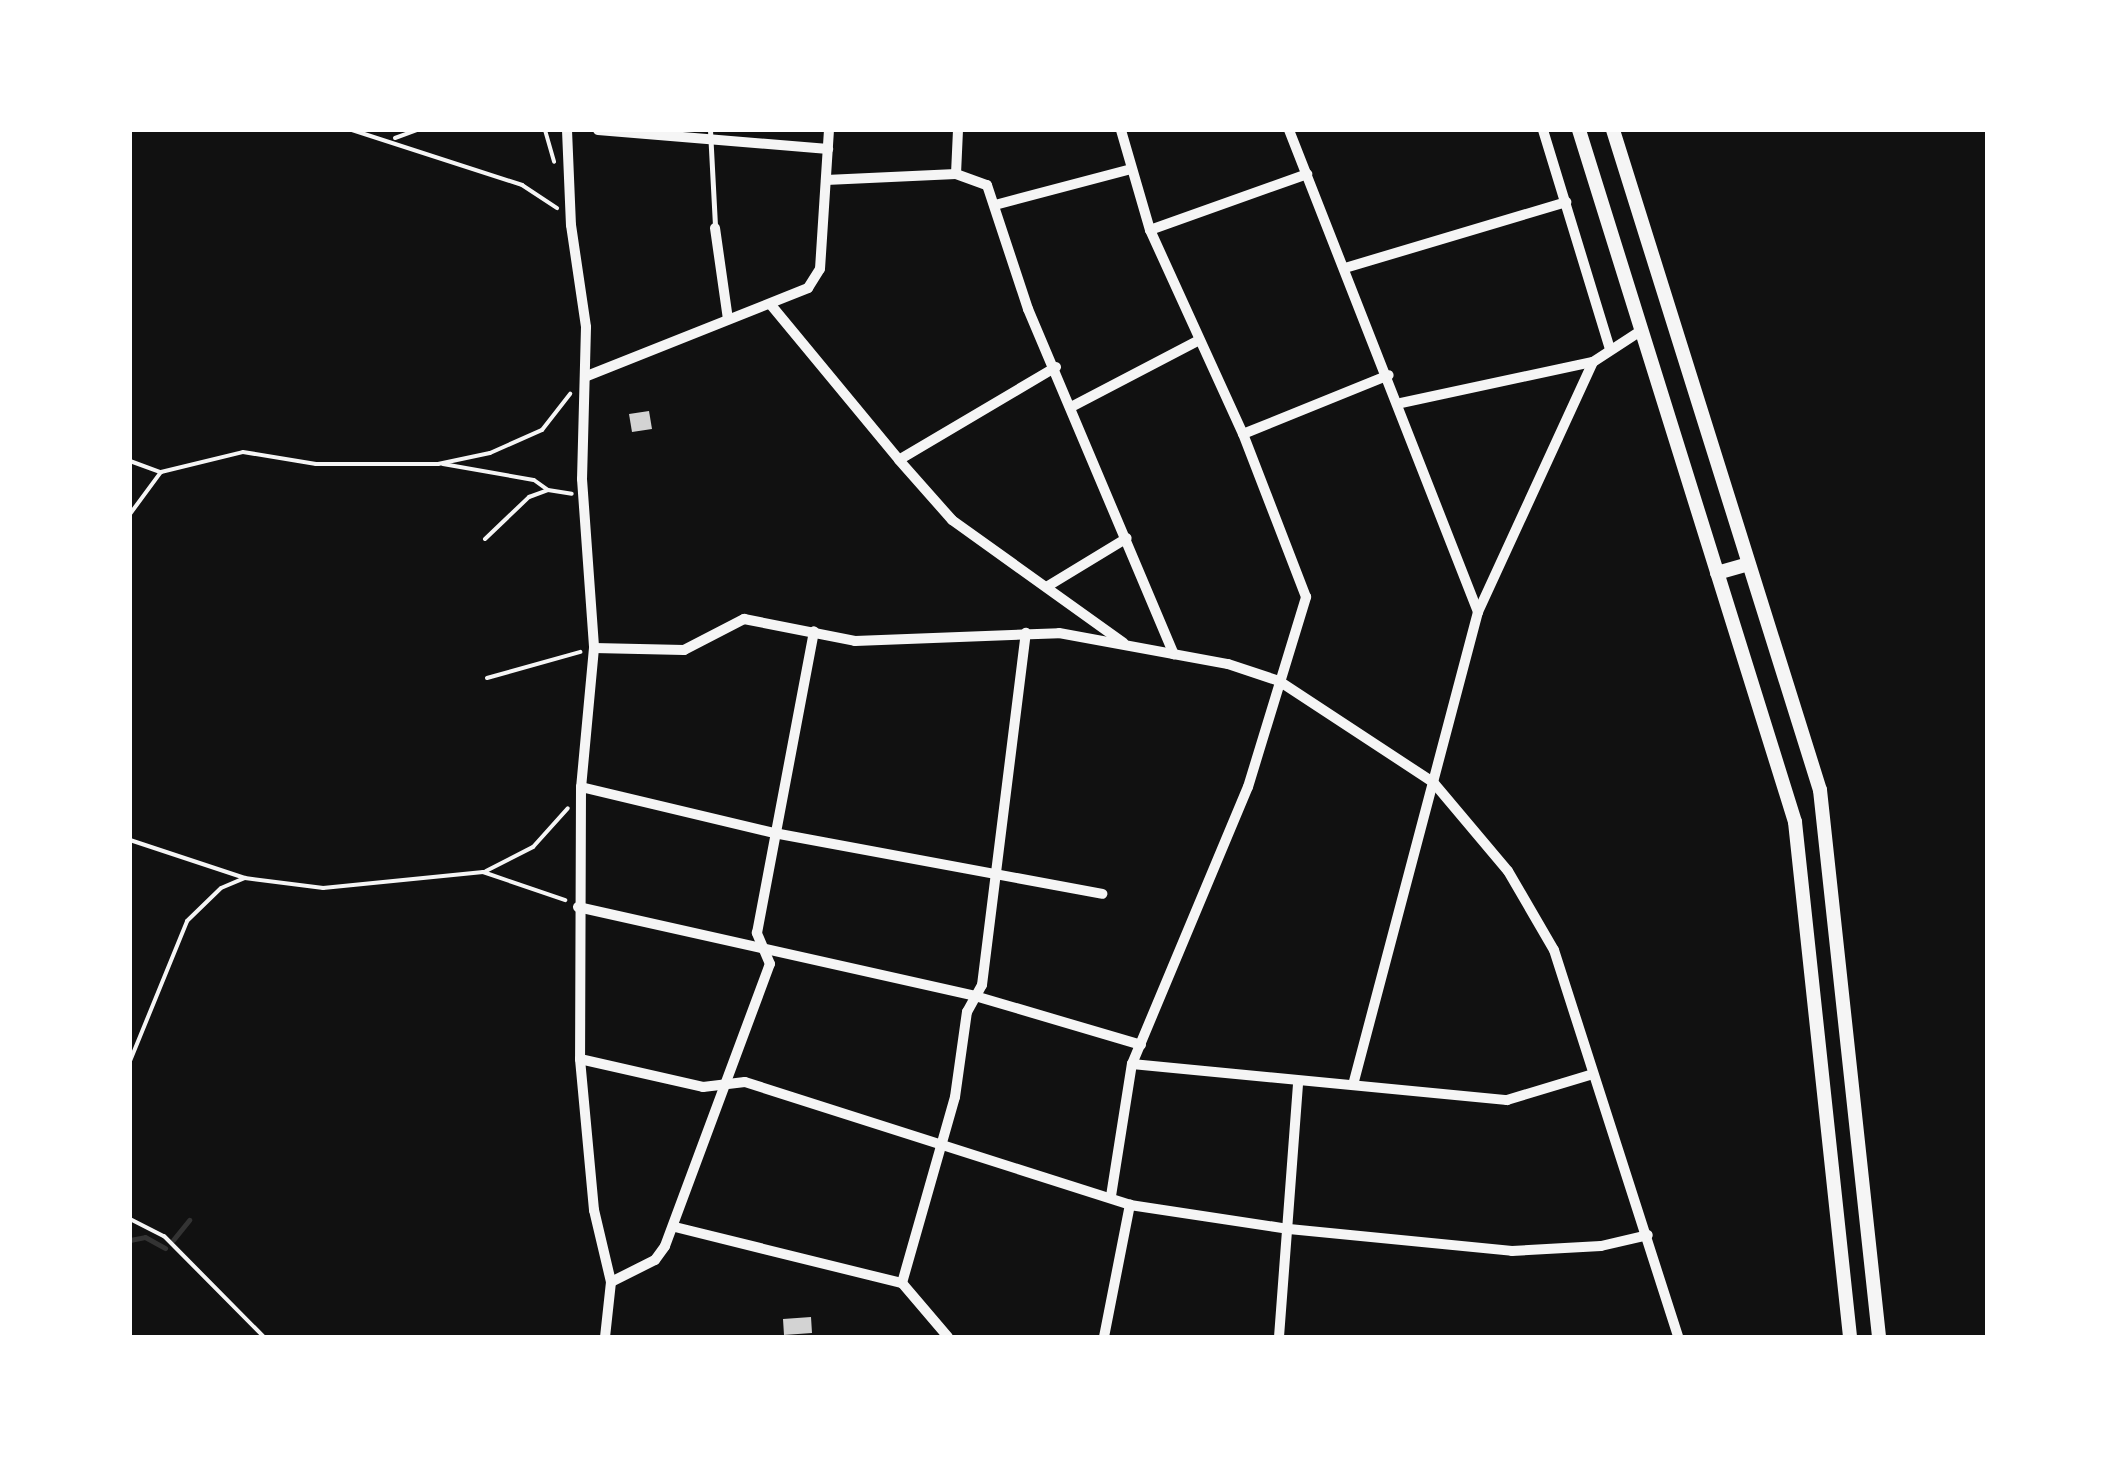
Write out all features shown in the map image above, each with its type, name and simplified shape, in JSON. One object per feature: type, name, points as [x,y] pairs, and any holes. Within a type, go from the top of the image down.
[{"type":"street","points":[[567,130],[571,225],[588,376],[583,496],[594,648],[581,787],[580,1059],[594,1210],[611,1282],[605,1337]]},
{"type":"street","points":[[598,130],[710,136],[828,149]]},
{"type":"street","points":[[588,376],[771,305],[817,278],[829,130]]},
{"type":"street","points":[[956,174],[958,130]]},
{"type":"street","points":[[1111,1196],[1132,1064],[1248,787],[1306,597],[1244,434],[1150,230],[1120,130]]},
{"type":"street","points":[[1289,130],[1401,403],[1478,612]]},
{"type":"street","points":[[1543,130],[1610,349]]},
{"type":"street","points":[[1579,130],[1796,822],[1850,1337]]},
{"type":"street","points":[[1613,130],[1828,833],[1879,1337]]},
{"type":"street","points":[[995,206],[1130,169]]},
{"type":"street","points":[[826,180],[956,174],[980,177],[995,206],[1028,310],[1073,406],[1174,654]]},
{"type":"street","points":[[1150,230],[1307,174]]},
{"type":"street","points":[[1345,268],[1566,202]]},
{"type":"street","points":[[715,228],[728,319]]},
{"type":"street","points":[[771,305],[952,520],[1127,646]]},
{"type":"street","points":[[1401,403],[1593,362],[1642,330]]},
{"type":"street","points":[[1073,406],[1199,340]]},
{"type":"street","points":[[1354,1085],[1478,612],[1593,362]]},
{"type":"street","points":[[899,460],[1056,367]]},
{"type":"street","points":[[1244,434],[1390,375]]},
{"type":"street","points":[[1048,586],[1128,538]]},
{"type":"street","points":[[1717,572],[1748,564]]},
{"type":"street","points":[[594,648],[684,650],[744,619],[855,640],[1026,632],[1174,654],[1278,681],[1433,782],[1508,871],[1554,950],[1678,1337]]},
{"type":"street","points":[[611,1282],[655,1260],[674,1228],[723,1085],[738,1062],[770,964],[758,934],[814,631]]},
{"type":"street","points":[[902,1283],[943,1143],[999,877],[1026,632]]},
{"type":"street","points":[[581,787],[774,832],[1102,894]]},
{"type":"street","points":[[578,907],[975,996],[1141,1044]]},
{"type":"street","points":[[580,1059],[703,1087],[746,1082],[1130,1205],[1289,1229],[1512,1251],[1601,1246],[1648,1235]]},
{"type":"street","points":[[1132,1064],[1506,1100],[1594,1074]]},
{"type":"street","points":[[1278,1337],[1298,1082]]},
{"type":"street","points":[[1104,1337],[1130,1205]]},
{"type":"street","points":[[674,1228],[902,1283],[948,1337]]},
{"type":"lane","points":[[710,136],[715,228]]},
{"type":"path","points":[[352,130],[390,138],[522,185],[571,225]]},
{"type":"path","points":[[390,138],[417,130]]},
{"type":"path","points":[[438,464],[490,454],[542,430],[588,376]]},
{"type":"path","points":[[130,461],[161,472],[243,452],[316,464],[438,464],[503,472],[548,490],[583,496]]},
{"type":"path","points":[[130,514],[161,472]]},
{"type":"path","points":[[486,539],[520,504],[548,490]]},
{"type":"path","points":[[487,678],[594,648]]},
{"type":"path","points":[[130,840],[244,878],[323,888],[483,872],[533,847],[558,824],[581,787]]},
{"type":"path","points":[[483,872],[578,907]]},
{"type":"path","points":[[130,1061],[187,921],[221,888],[244,878]]},
{"type":"path","points":[[130,1219],[164,1236],[264,1337]]},
{"type":"building","points":[[649,411],[652,429],[632,432],[629,414]]},
{"type":"building","points":[[811,1317],[812,1333],[784,1335],[783,1319]]},
{"type":"waterway","points":[[173,1240],[189,1220]]},
{"type":"waterway","points":[[130,1240],[145,1237],[165,1248]]}]
